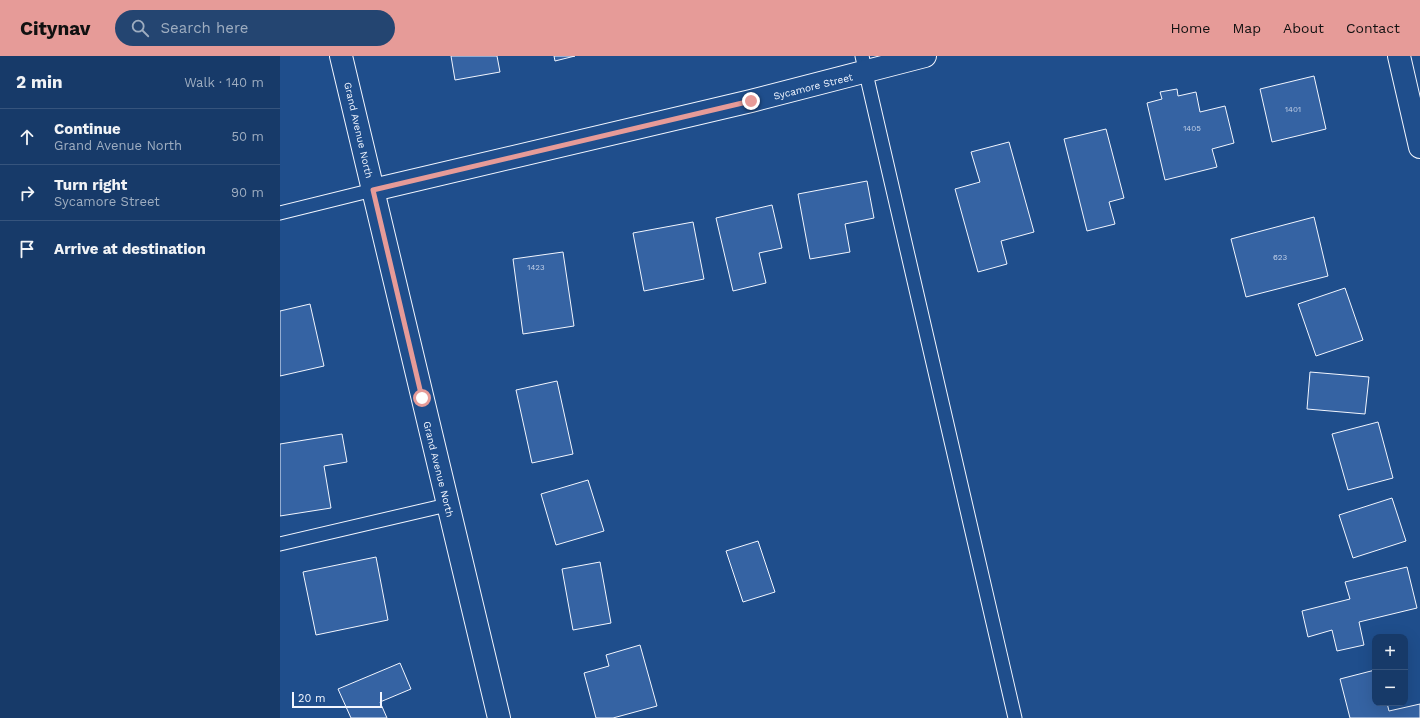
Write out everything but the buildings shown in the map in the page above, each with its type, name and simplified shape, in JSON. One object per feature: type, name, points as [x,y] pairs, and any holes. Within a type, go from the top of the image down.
[{"type":"main road","name":"Grand Avenue North","points":[[341,56],[499,718]]},
{"type":"main road","name":"Sycamore Street","points":[[373,190],[864,64],[925,56]]},
{"type":"main road","points":[[1399,56],[1420,148]]},
{"type":"lane","points":[[864,64],[1015,718]]},
{"type":"lane","points":[[280,214],[373,190]]},
{"type":"lane","points":[[280,544],[448,505]]},
{"type":"route","points":[[422,398],[373,190],[751,101]]}]
